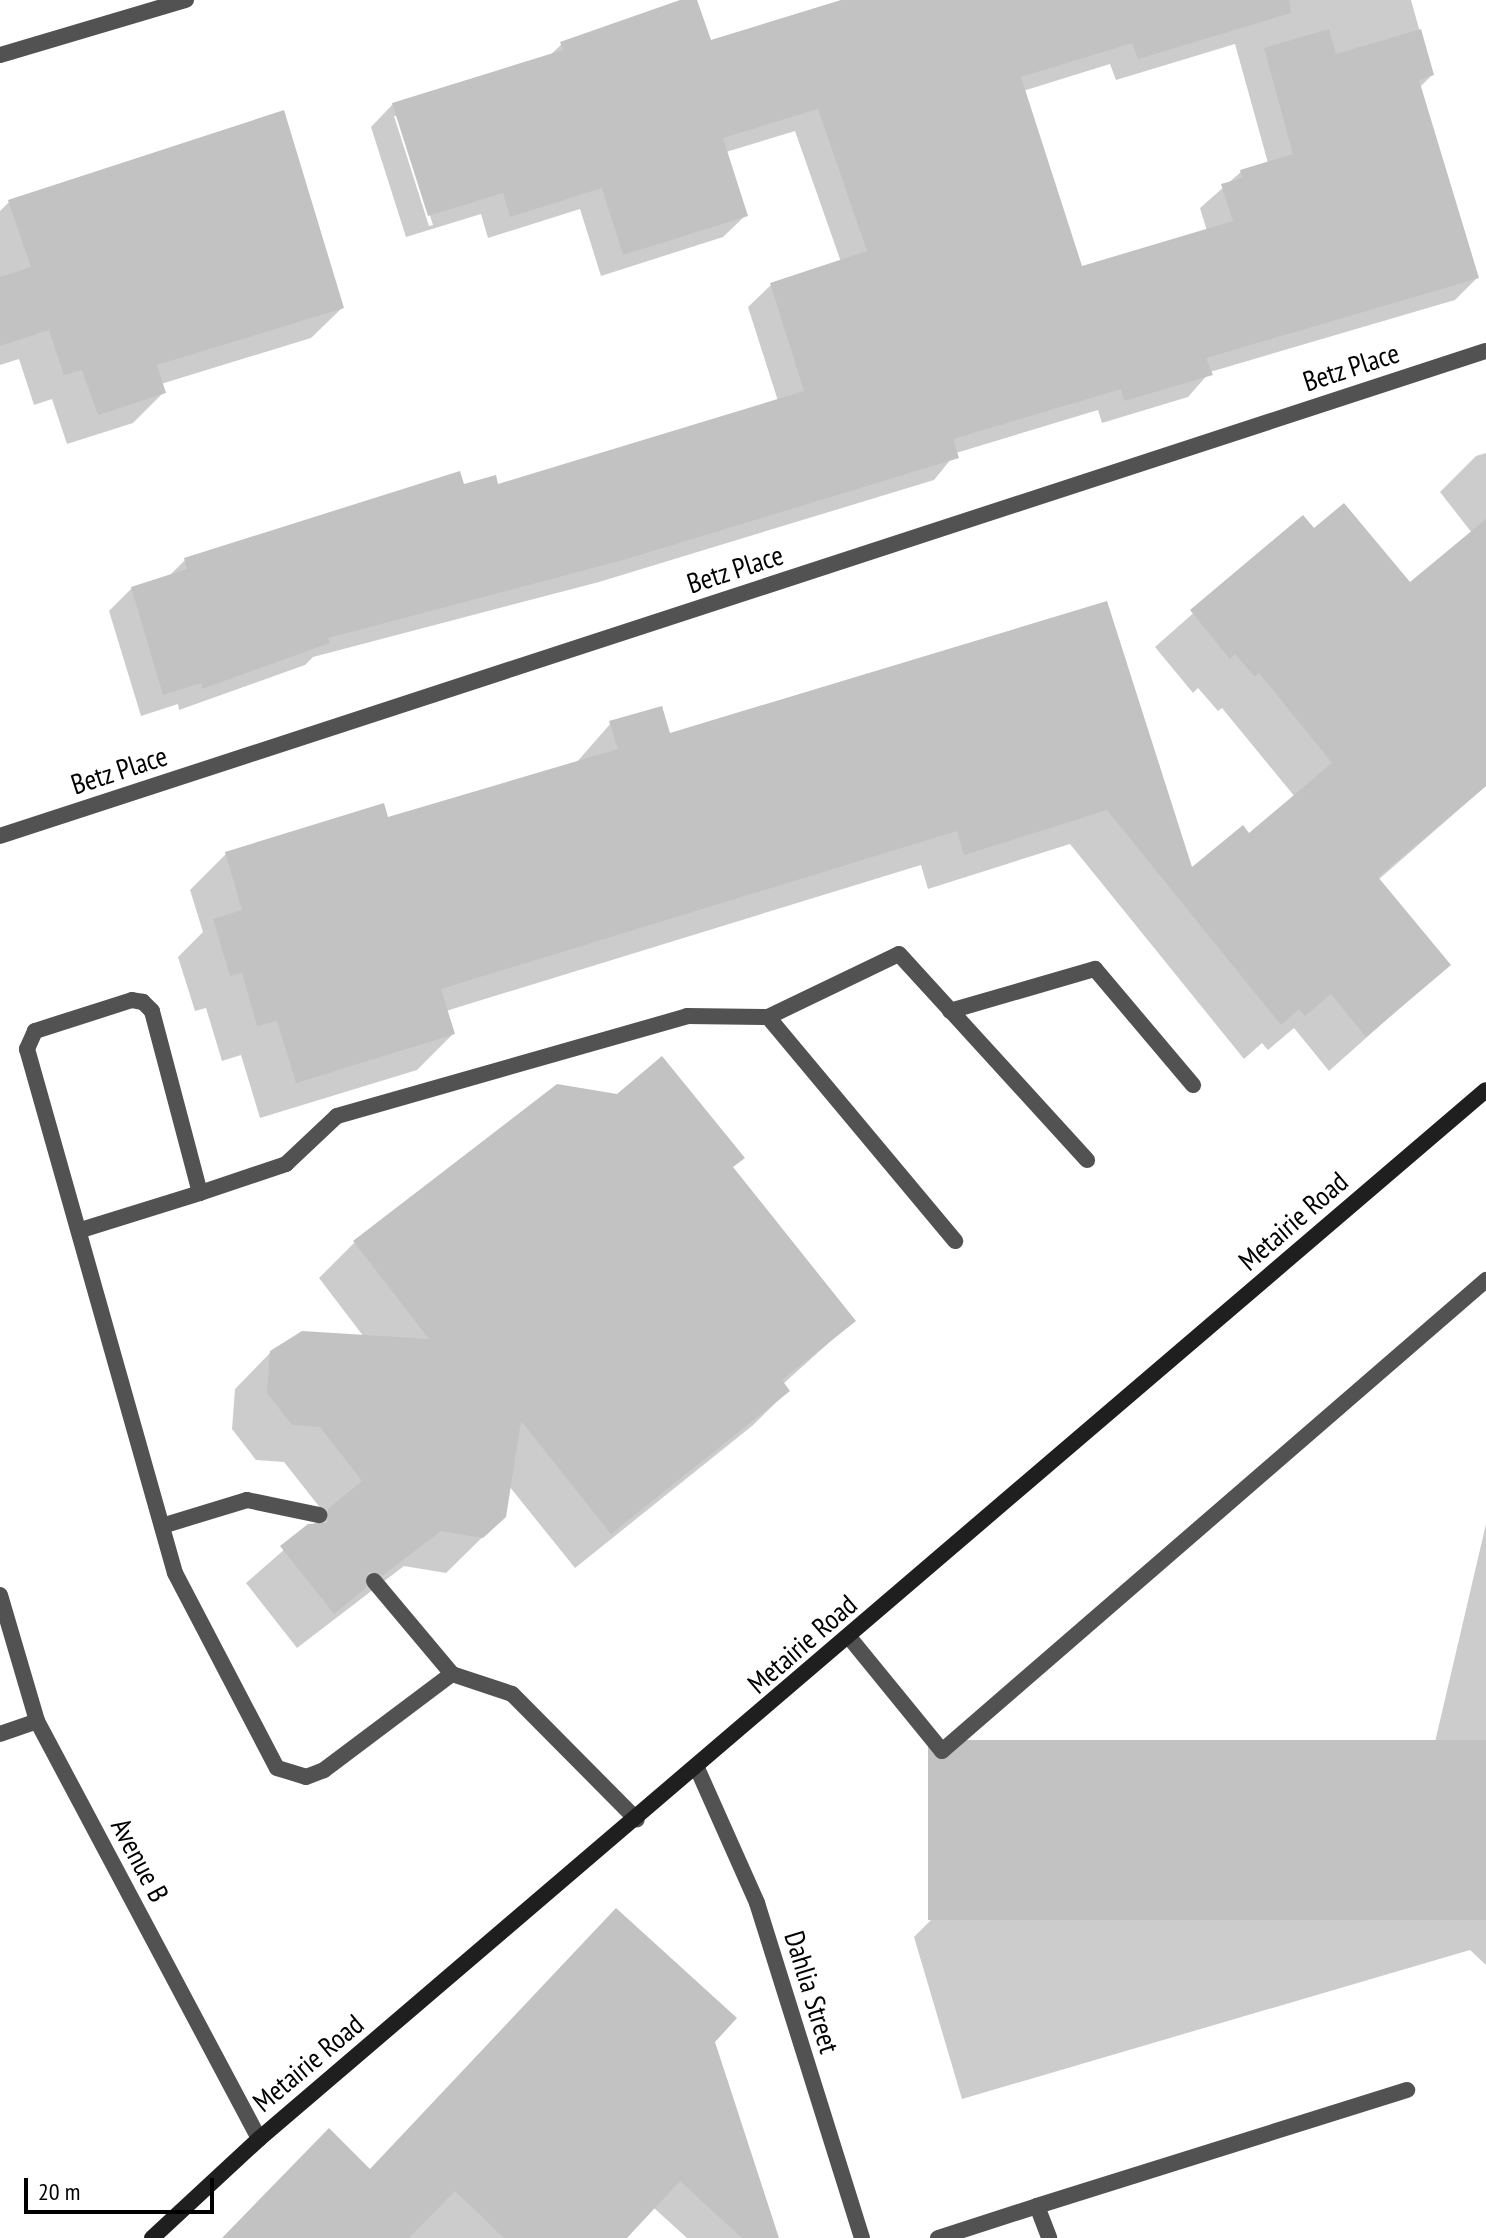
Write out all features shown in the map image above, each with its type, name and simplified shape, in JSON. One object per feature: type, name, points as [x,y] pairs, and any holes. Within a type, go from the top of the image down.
[{"type":"main road","name":"Metairie Road","points":[[152,2238],[259,2139],[637,1820],[1486,1090]]},
{"type":"street","points":[[0,55],[186,0]]},
{"type":"street","name":"Betz Place","points":[[0,836],[1486,351]]},
{"type":"street","points":[[81,1230],[286,1164],[337,1116],[687,1016],[768,1017],[899,954],[1087,1160]]},
{"type":"street","points":[[950,1011],[1095,969],[1193,1085]]},
{"type":"street","points":[[200,1193],[152,1011],[132,1000],[35,1031],[27,1049],[81,1230],[175,1573],[277,1768],[306,1777],[324,1770],[452,1674]]},
{"type":"street","points":[[768,1017],[955,1241]]},
{"type":"street","points":[[849,1637],[942,1751],[1486,1280]]},
{"type":"street","points":[[162,1526],[247,1500],[319,1515]]},
{"type":"street","points":[[374,1581],[452,1674],[512,1694],[637,1820]]},
{"type":"street","name":"Avenue B","points":[[0,1595],[37,1721],[259,2139]]},
{"type":"street","points":[[0,1734],[37,1721]]},
{"type":"street","name":"Dahlia Street","points":[[697,1768],[757,1903],[862,2238]]},
{"type":"street","points":[[938,2238],[1407,2090]]},
{"type":"street","points":[[1037,2206],[1049,2238]]},
{"type":"building","points":[[680,0],[697,0],[711,40],[841,0],[1289,0],[1291,13],[1138,59],[1132,43],[1021,77],[1082,266],[1233,221],[1221,184],[1242,178],[1240,170],[1293,154],[1264,48],[1329,29],[1336,54],[1421,29],[1434,75],[1419,80],[1479,278],[1206,358],[1213,375],[1124,401],[1121,389],[953,439],[959,458],[623,560],[328,638],[330,643],[202,689],[201,683],[163,695],[131,587],[187,569],[184,558],[460,471],[464,484],[496,475],[498,484],[804,391],[770,283],[867,251],[818,109],[723,138],[748,216],[623,255],[602,188],[510,217],[503,193],[428,216],[392,103],[563,50],[560,42]]},
{"type":"building","points":[[284,110],[344,308],[157,365],[166,393],[98,415],[82,370],[64,375],[49,330],[0,346],[0,277],[31,267],[8,200]]},
{"type":"building","points":[[1344,503],[1410,582],[1486,519],[1486,786],[1378,877],[1451,965],[1366,1037],[1331,994],[1305,1016],[1299,1009],[1281,1025],[1107,810],[964,855],[957,831],[441,989],[455,1034],[296,1083],[277,1021],[257,1026],[242,973],[230,976],[213,919],[242,910],[225,852],[384,803],[388,817],[618,749],[609,721],[662,706],[670,733],[1107,601],[1192,867],[1243,825],[1249,833],[1332,763],[1259,673],[1255,677],[1235,654],[1230,659],[1190,610],[1303,515],[1314,528]]},
{"type":"building","points":[[662,1056],[745,1158],[733,1167],[856,1321],[782,1380],[790,1391],[611,1534],[521,1421],[506,1517],[483,1538],[441,1531],[383,1575],[368,1572],[366,1588],[334,1614],[280,1546],[308,1524],[327,1523],[328,1509],[362,1481],[320,1427],[292,1425],[267,1393],[270,1351],[302,1331],[429,1339],[353,1241],[557,1084],[617,1094]]},
{"type":"building","points":[[928,1740],[1486,1740],[1486,1920],[928,1920]]},
{"type":"building","points":[[616,1908],[737,2018],[715,2042],[779,2238],[742,2238],[680,2181],[627,2238],[504,2238],[455,2191],[409,2238],[222,2238],[329,2128],[370,2169]]}]
